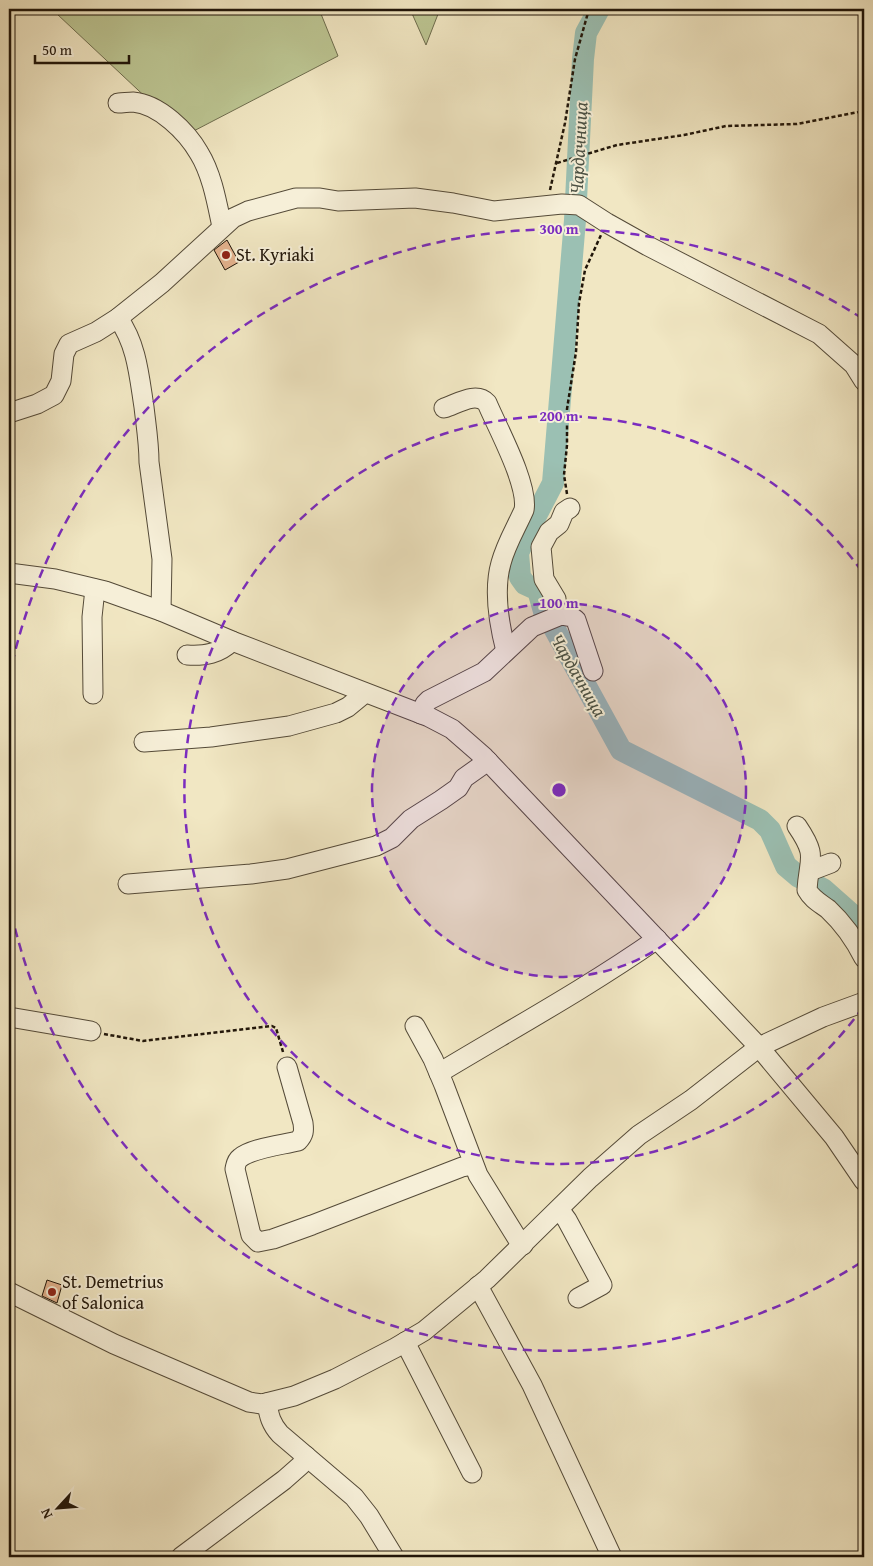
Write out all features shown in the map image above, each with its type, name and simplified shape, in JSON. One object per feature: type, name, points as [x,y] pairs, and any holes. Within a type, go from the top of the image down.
[{"type":"street","points":[[118,103],[134,102],[148,106],[166,116],[186,135],[200,154],[209,176],[222,227]]},
{"type":"street","points":[[9,412],[37,404],[54,395],[61,381],[62,363],[69,344],[96,332],[118,318],[162,282],[233,218],[248,211],[296,198],[320,198],[338,201],[415,198],[494,211],[575,204],[648,246],[818,334],[854,365],[864,381]]},
{"type":"street","points":[[118,318],[132,344],[138,366],[162,559],[161,611]]},
{"type":"street","points":[[444,408],[479,397],[487,403],[523,492],[524,510],[506,547],[498,577],[499,622],[506,651]]},
{"type":"street","points":[[552,618],[556,599],[544,579],[541,547],[549,532],[559,524],[564,512],[570,508]]},
{"type":"street","points":[[9,573],[55,580],[95,589],[161,611],[232,641],[421,714],[452,729],[488,761],[759,1047],[834,1137],[864,1181]]},
{"type":"street","points":[[93,694],[92,617],[95,589]]},
{"type":"street","points":[[421,714],[429,700],[484,672],[532,627],[552,618],[566,615],[576,620],[592,671]]},
{"type":"street","points":[[186,655],[211,654],[226,648],[232,641]]},
{"type":"street","points":[[144,742],[211,737],[288,726],[336,713],[348,707],[365,693]]},
{"type":"street","points":[[128,884],[251,874],[287,869],[376,846],[392,838],[411,819],[458,788],[464,778],[488,761]]},
{"type":"street","points":[[797,826],[812,854],[807,890],[809,895],[841,922],[864,958]]},
{"type":"street","points":[[809,878],[831,863]]},
{"type":"street","points":[[439,1073],[560,1000],[593,983],[657,939]]},
{"type":"street","points":[[9,1292],[114,1344],[249,1402],[267,1403],[294,1396],[335,1379],[424,1331],[523,1245],[590,1178],[639,1135],[691,1100],[759,1047],[823,1017],[864,1002]]},
{"type":"street","points":[[9,1017],[91,1031]]},
{"type":"street","points":[[415,1026],[439,1073],[454,1109],[473,1165],[507,1223],[523,1245]]},
{"type":"street","points":[[287,1067],[303,1124],[304,1131],[302,1137],[298,1141],[249,1153],[238,1159],[235,1169],[251,1235],[258,1242],[289,1233],[473,1165]]},
{"type":"street","points":[[559,1209],[602,1285],[578,1298]]},
{"type":"street","points":[[478,1286],[532,1385],[612,1557]]},
{"type":"street","points":[[405,1342],[472,1473]]},
{"type":"street","points":[[267,1403],[270,1420],[274,1427],[354,1497],[394,1557]]},
{"type":"street","points":[[181,1557],[289,1475],[301,1465],[306,1456]]},
{"type":"path","points":[[537,206],[551,188],[565,123],[575,59],[589,9]]},
{"type":"path","points":[[557,163],[617,145],[684,136],[726,126],[796,124],[864,111]]},
{"type":"path","points":[[570,508],[564,475],[566,409],[576,352],[579,303],[585,270],[606,223]]},
{"type":"path","points":[[91,1031],[143,1041],[272,1026],[276,1028],[279,1034],[287,1067]]},
{"type":"green space","points":[[48,9],[319,9],[338,56],[186,135],[57,14]]},
{"type":"green space","points":[[410,9],[440,9],[426,45]]},
{"type":"building","name":"St. Kyriaki","points":[[227,240],[239,262],[225,270],[214,250]]},
{"type":"building","name":"St. Demetrius of Salonica","points":[[47,1280],[62,1285],[57,1303],[42,1296]]},
{"type":"waterway","name":"Чардачница","points":[[599,9],[586,33],[583,59],[575,220],[553,483],[518,553],[520,577],[525,584],[538,590],[545,615],[553,626],[621,750],[760,820],[770,830],[786,866],[799,877],[823,889],[858,920],[864,932]]},
{"type":"place","name":"St. Kyriaki","points":[[226,255]]},
{"type":"place","name":"St. Demetrius of Salonica","points":[[52,1292]]}]
